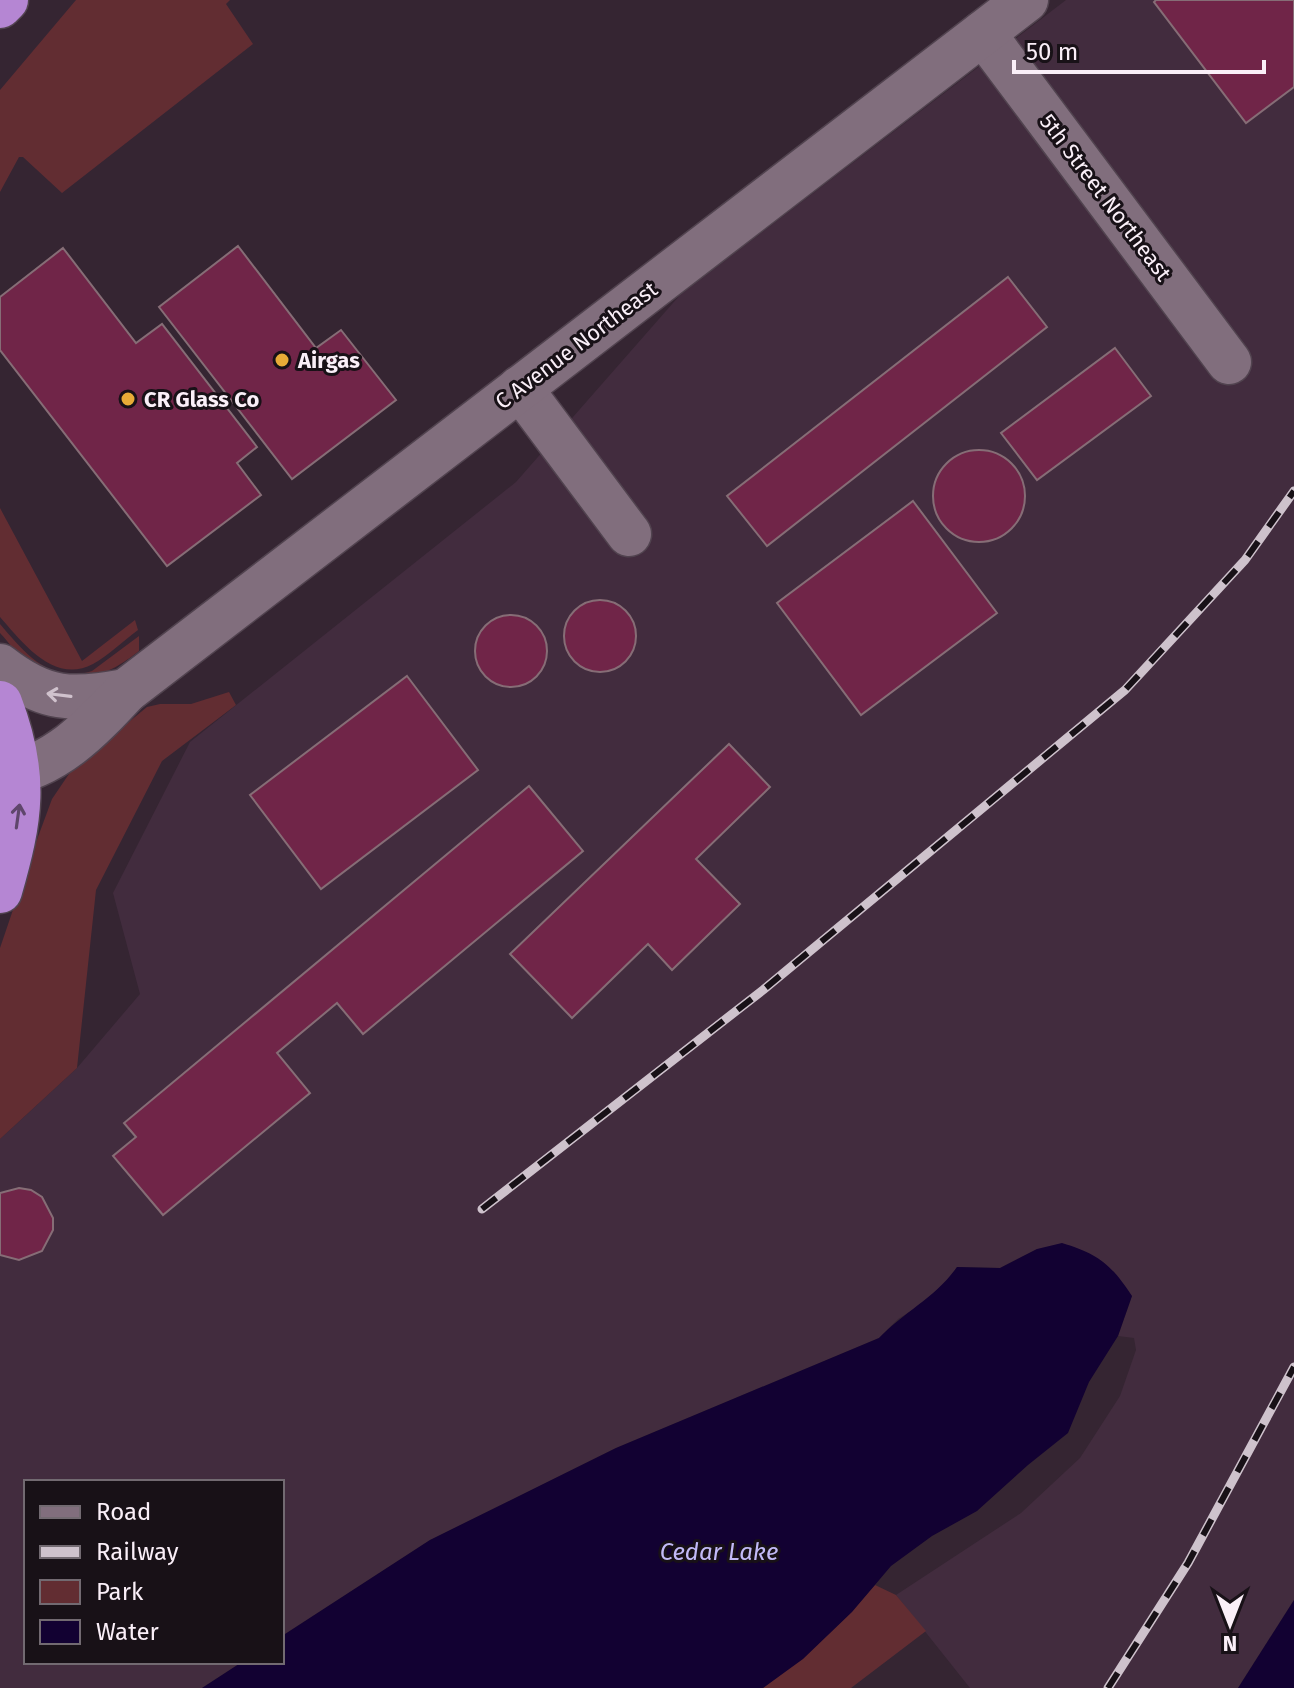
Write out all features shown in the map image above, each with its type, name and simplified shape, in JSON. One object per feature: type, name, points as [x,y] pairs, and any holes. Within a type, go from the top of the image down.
[{"type":"highway","points":[[0,6],[6,0]]},
{"type":"highway","points":[[0,703],[14,743],[10,774],[19,812],[0,891]]},
{"type":"street","name":"C Avenue Northeast","points":[[10,774],[35,767],[67,749],[126,691],[1026,0]]},
{"type":"street","name":"5th Street Northeast","points":[[983,33],[1229,362]]},
{"type":"street","points":[[520,388],[629,534]]},
{"type":"street","points":[[0,666],[38,691],[59,696],[126,691]]},
{"type":"shaded area","points":[[1066,0],[1294,0],[1294,1600],[1238,1688],[970,1688],[896,1595],[1021,1513],[1080,1458],[1120,1396],[1136,1350],[1134,1338],[1118,1336],[1132,1296],[1037,1249],[1000,1268],[957,1267],[948,1280],[921,1305],[898,1319],[879,1338],[616,1448],[430,1540],[284,1635],[284,1480],[24,1480],[24,1664],[239,1664],[202,1688],[0,1688],[0,1139],[77,1068],[140,994],[113,893],[190,742],[516,482],[680,295]]},
{"type":"green space","points":[[76,0],[230,0],[226,4],[253,44],[62,193],[23,157],[19,157],[0,192],[0,90]]},
{"type":"green space","points":[[0,508],[82,661],[135,620],[138,630],[93,664],[79,669],[65,669],[40,658],[0,617]]},
{"type":"green space","points":[[0,624],[39,663],[63,674],[92,671],[139,636],[139,651],[112,669],[98,674],[84,677],[56,675],[22,657],[0,633]]},
{"type":"green space","points":[[229,692],[236,705],[162,761],[96,890],[77,1068],[0,1139],[0,948],[52,799],[73,768],[147,707],[191,704]]},
{"type":"green space","points":[[875,1585],[896,1595],[926,1631],[851,1688],[763,1688],[822,1640]]},
{"type":"water","name":"Cedar Lake","points":[[1062,1243],[1085,1251],[1103,1262],[1132,1296],[1118,1336],[1089,1382],[1068,1433],[977,1511],[932,1536],[891,1566],[852,1612],[803,1659],[763,1688],[202,1688],[239,1664],[284,1664],[284,1635],[430,1540],[616,1448],[879,1338],[949,1278],[957,1267],[1000,1268],[1037,1249]]},
{"type":"water","points":[[1294,1600],[1294,1688],[1238,1688]]},
{"type":"building","points":[[1294,0],[1294,87],[1246,123],[1154,2]]},
{"type":"building","name":"Airgas","points":[[238,246],[316,348],[341,330],[396,400],[292,479],[159,307]]},
{"type":"building","name":"CR Glass Co","points":[[63,248],[136,343],[162,324],[257,447],[237,463],[261,495],[167,566],[0,350],[0,297]]},
{"type":"building","points":[[1008,277],[1047,327],[767,546],[727,496]]},
{"type":"building","points":[[1115,348],[1151,396],[1037,480],[1001,433]]},
{"type":"building","points":[[979,450],[997,453],[1012,463],[1022,478],[1025,496],[1022,514],[1012,529],[997,539],[979,542],[961,539],[946,529],[936,514],[933,496],[936,478],[946,463],[961,453]]},
{"type":"building","points":[[913,501],[997,613],[861,715],[777,603]]},
{"type":"building","points":[[600,600],[620,606],[630,616],[636,636],[630,656],[620,666],[600,672],[580,666],[570,656],[564,636],[570,616],[580,606]]},
{"type":"building","points":[[511,615],[531,621],[541,631],[547,651],[541,671],[531,681],[511,687],[491,681],[481,671],[475,651],[481,631],[491,621]]},
{"type":"building","points":[[407,676],[478,770],[321,889],[250,795]]},
{"type":"building","points":[[729,744],[770,787],[696,859],[740,904],[672,970],[648,944],[572,1018],[510,954]]},
{"type":"building","points":[[529,786],[583,851],[363,1034],[337,1003],[277,1053],[310,1093],[163,1215],[113,1156],[136,1137],[124,1123]]},
{"type":"building","points":[[19,1188],[31,1190],[42,1197],[53,1218],[53,1230],[42,1251],[19,1260],[0,1255],[0,1193]]},
{"type":"railway","points":[[482,1209],[763,990],[1125,690],[1245,560],[1294,491]]},
{"type":"railway","points":[[1108,1688],[1188,1563],[1294,1367]]},
{"type":"place","name":"Airgas","points":[[282,360]]},
{"type":"place","name":"CR Glass Co","points":[[128,399]]}]
